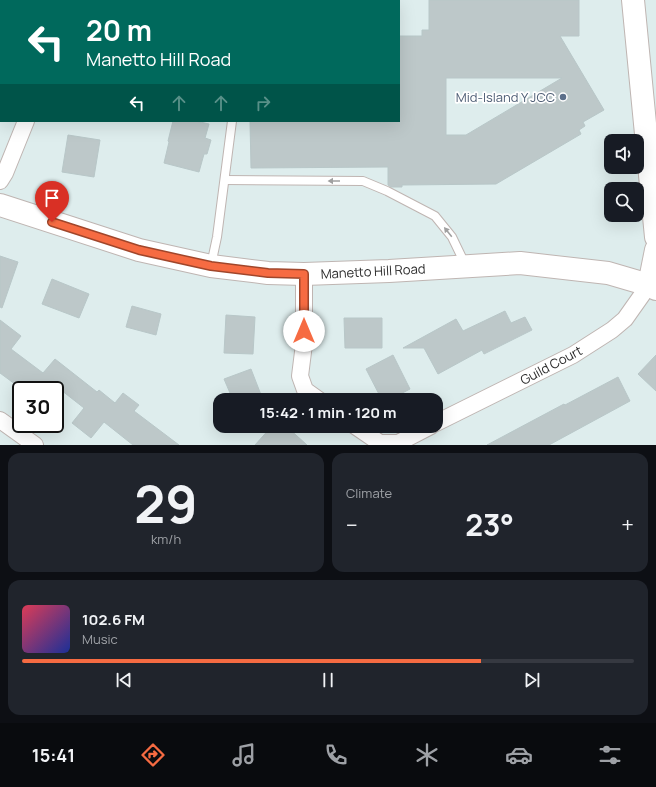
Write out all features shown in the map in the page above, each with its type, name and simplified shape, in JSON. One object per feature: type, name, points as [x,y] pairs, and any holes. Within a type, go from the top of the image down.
[{"type":"main road","points":[[633,0],[651,142],[656,237]]},
{"type":"main road","name":"Manetto Hill Road","points":[[0,205],[139,250],[211,266],[268,273],[304,274],[389,271],[520,263],[608,273],[653,287]]},
{"type":"main road","points":[[653,287],[656,250]]},
{"type":"street","points":[[0,180],[6,174],[26,122]]},
{"type":"street","points":[[304,274],[304,344],[300,376],[305,390],[309,393]]},
{"type":"street","name":"Guild Court","points":[[443,420],[569,357],[608,333],[625,319],[653,287]]},
{"type":"street","points":[[0,420],[35,445]]},
{"type":"street","points":[[365,433],[380,443],[398,443],[417,433]]},
{"type":"lane","points":[[211,266],[217,237],[232,122]]},
{"type":"lane","points":[[225,180],[363,181],[435,216],[452,237],[466,266]]},
{"type":"building","name":"Mid-Island Y JCC","points":[[429,0],[579,0],[579,36],[560,36],[604,110],[583,122],[585,126],[579,130],[581,134],[496,184],[402,185],[402,187],[391,187],[388,185],[388,167],[251,168],[250,122],[400,122],[400,36],[422,36],[422,30],[429,30]],"holes":[[[446,78],[562,78],[466,135],[446,135]]]},
{"type":"building","points":[[173,122],[200,122],[209,124],[205,138],[211,140],[207,154],[204,154],[199,172],[164,163]]},
{"type":"building","points":[[68,135],[100,140],[94,177],[62,172]]},
{"type":"building","points":[[0,256],[18,262],[2,308],[0,307]]},
{"type":"building","points":[[52,279],[89,294],[79,318],[42,304]]},
{"type":"building","points":[[132,306],[161,314],[156,335],[126,327]]},
{"type":"building","points":[[505,311],[511,323],[525,317],[532,330],[484,354],[482,350],[438,374],[424,348],[403,348],[456,319],[463,331]]},
{"type":"building","points":[[226,315],[255,317],[253,354],[224,353]]},
{"type":"building","points":[[344,318],[382,318],[382,348],[345,348]]},
{"type":"building","points":[[0,320],[21,336],[11,349],[43,373],[55,359],[97,392],[99,390],[115,403],[123,393],[139,405],[134,411],[179,445],[133,445],[104,422],[91,438],[72,423],[84,408],[64,392],[64,381],[12,382],[0,373]]},
{"type":"building","points":[[393,355],[410,389],[402,393],[378,393],[366,369]]},
{"type":"building","points":[[656,355],[656,391],[638,374]]},
{"type":"building","points":[[251,369],[260,393],[230,393],[224,379]]},
{"type":"building","points":[[618,377],[630,401],[549,445],[487,445],[564,404],[565,405]]},
{"type":"building","points":[[266,433],[294,433],[307,445],[255,445]]},
{"type":"place","name":"Mid-Island Y JCC","points":[[563,97]]},
{"type":"route","points":[[52,222],[139,250],[211,266],[268,273],[304,274],[304,331]]}]
